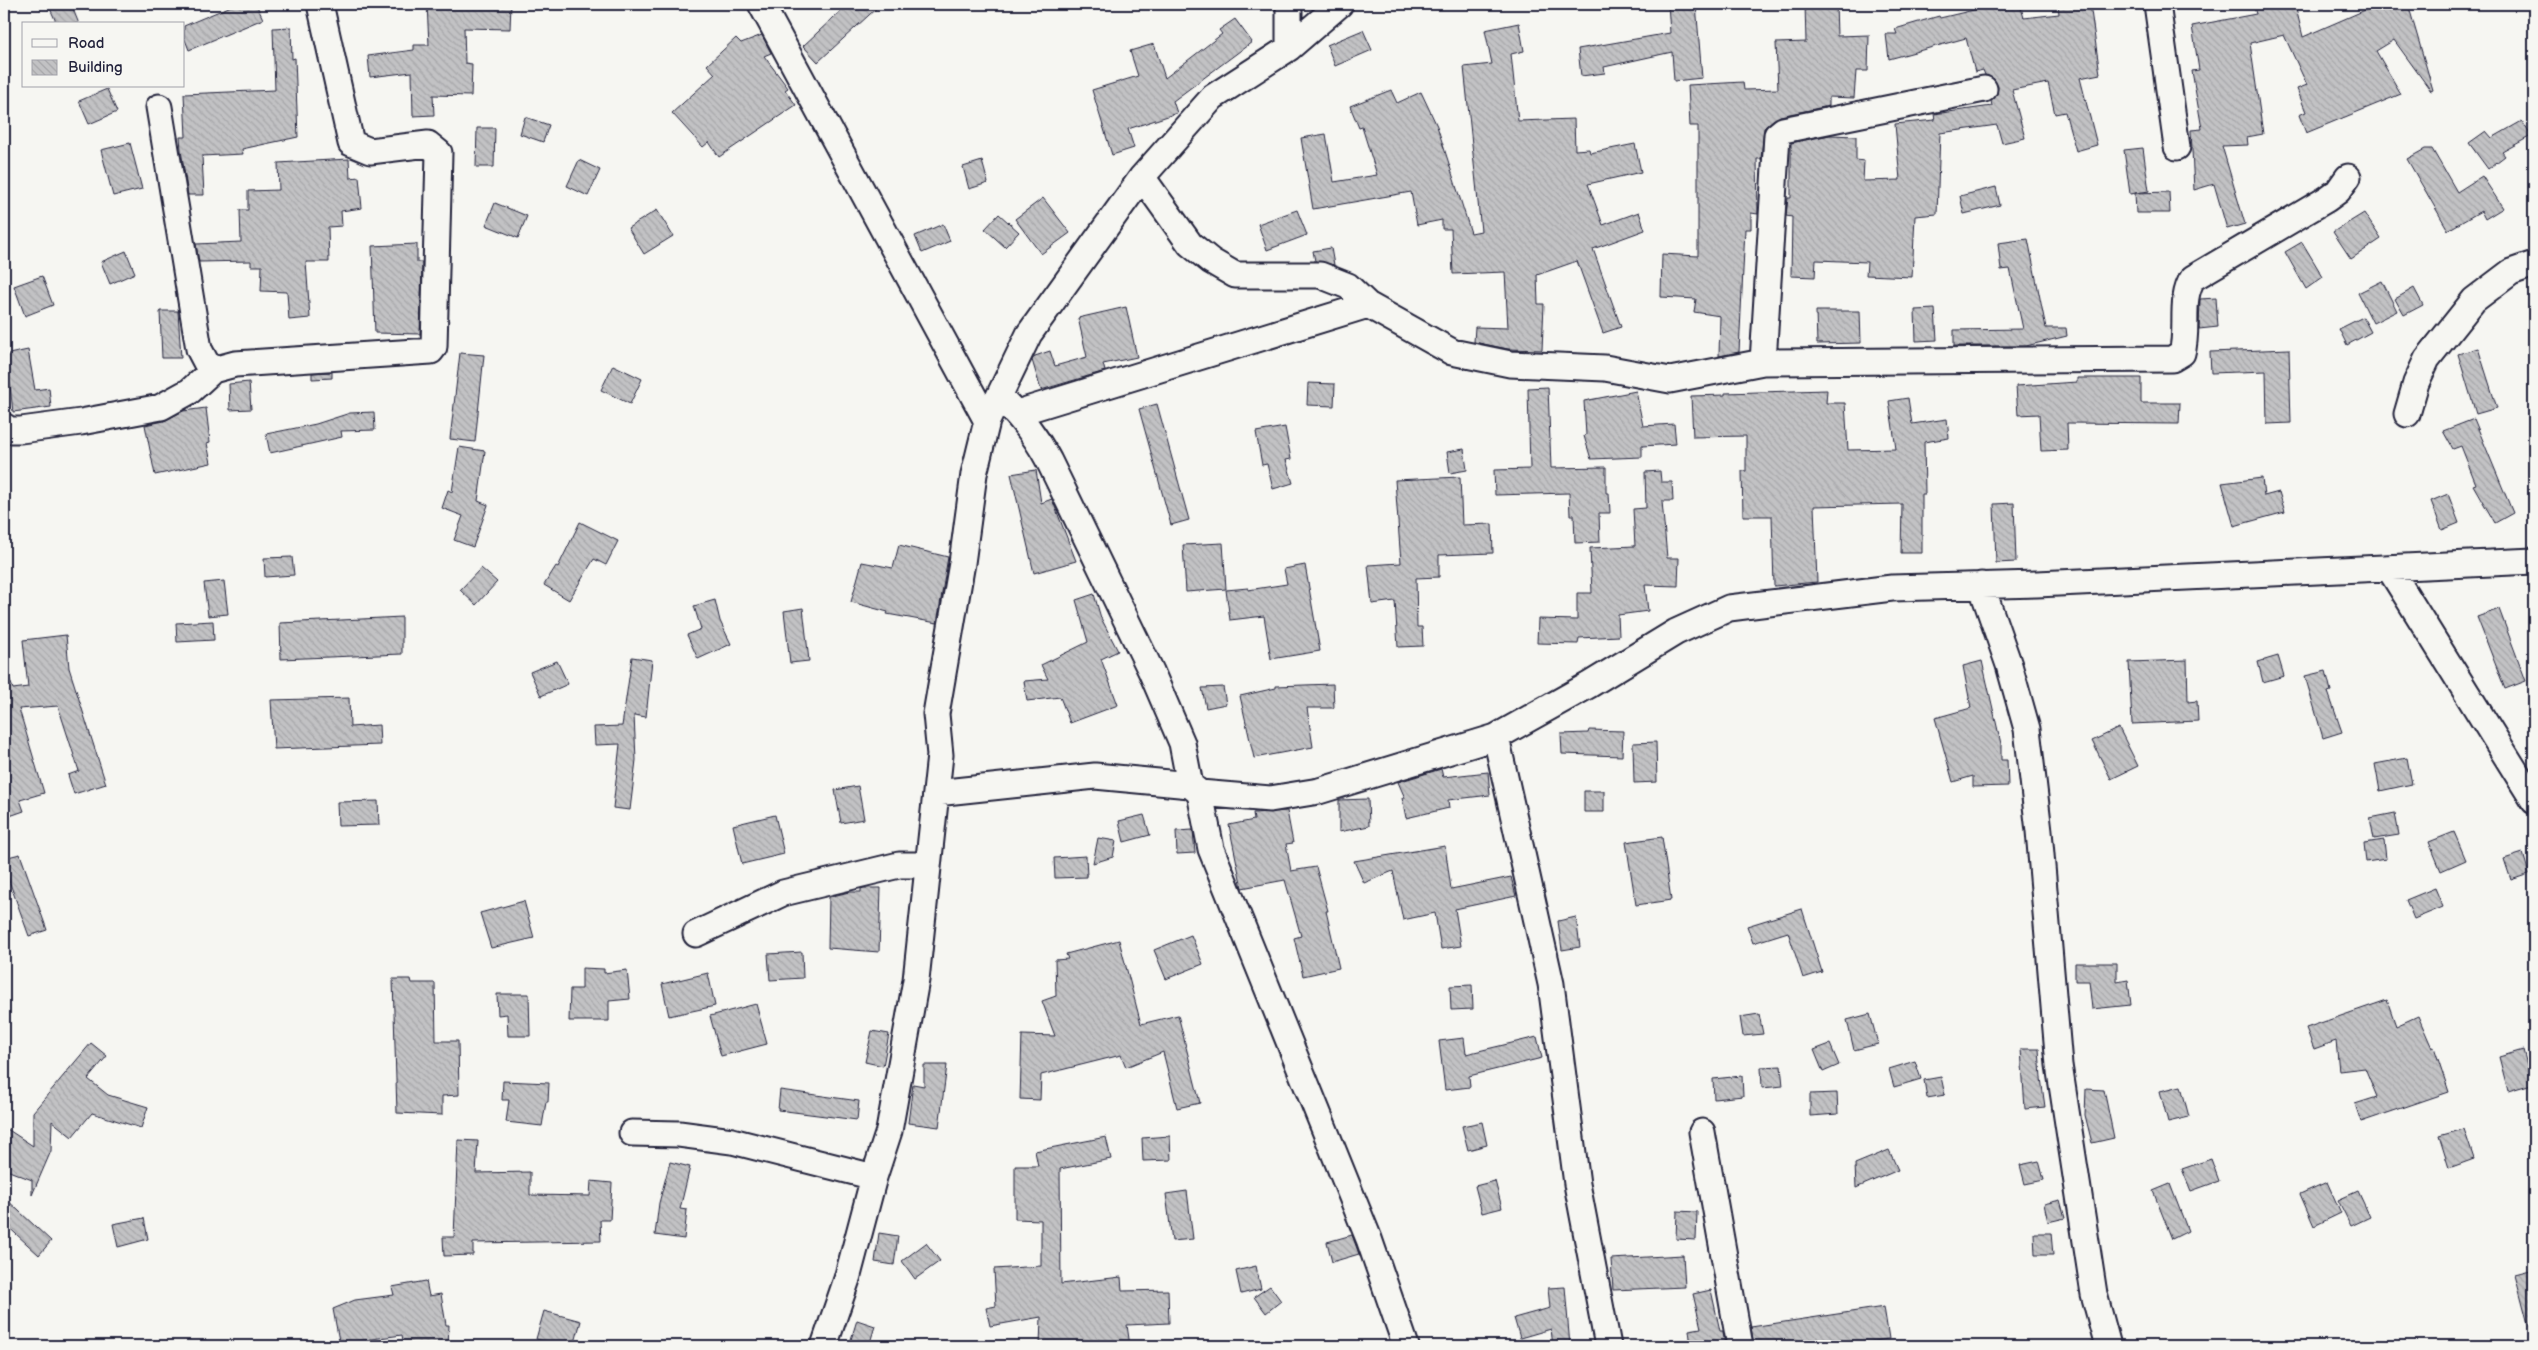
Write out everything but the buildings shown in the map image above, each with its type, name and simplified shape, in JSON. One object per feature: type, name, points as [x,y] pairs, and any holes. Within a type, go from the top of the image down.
[{"type":"street","points":[[4,426],[9,430],[20,430],[81,422],[161,407],[190,391],[213,370],[260,360],[428,352],[434,347],[438,153],[428,144],[370,151],[351,143],[320,4]]},
{"type":"street","points":[[761,4],[987,421]]},
{"type":"street","points":[[1289,4],[1289,48]]},
{"type":"street","points":[[1008,405],[1029,334],[1142,177],[1213,97],[1289,48],[1340,4]]},
{"type":"street","points":[[2157,4],[2177,147]]},
{"type":"street","points":[[1763,362],[1777,135],[1782,130],[1984,89]]},
{"type":"street","points":[[159,107],[199,350],[210,370],[213,370]]},
{"type":"street","points":[[1142,177],[1190,244],[1210,261],[1235,275],[1320,275],[1348,286],[1368,305],[1452,352],[1510,364],[1605,368],[1670,380],[1763,362],[2172,359],[2182,353],[2186,342],[2188,286],[2193,278],[2327,200],[2338,191],[2348,177]]},
{"type":"street","points":[[2407,414],[2416,383],[2427,359],[2474,300],[2511,272],[2534,264]]},
{"type":"street","points":[[824,1346],[847,1279],[888,1131],[914,990],[940,755],[936,714],[962,563],[974,474],[987,421],[1008,405],[1368,305]]},
{"type":"street","points":[[1008,405],[1038,440],[1049,461],[1151,671],[1182,743],[1211,849],[1369,1239],[1406,1346]]},
{"type":"street","points":[[936,793],[1095,776],[1270,799],[1319,791],[1496,737],[1676,632],[1729,608],[1892,588],[2534,561]]},
{"type":"street","points":[[2389,568],[2534,801]]},
{"type":"street","points":[[1981,585],[2009,665],[2027,729],[2039,831],[2059,1065],[2094,1294],[2108,1346]]},
{"type":"street","points":[[1496,737],[1551,984],[1577,1184],[1608,1346]]},
{"type":"street","points":[[696,934],[784,893],[899,865],[928,865]]},
{"type":"street","points":[[1702,1132],[1740,1346]]},
{"type":"street","points":[[632,1133],[679,1134],[732,1141],[874,1176]]}]
